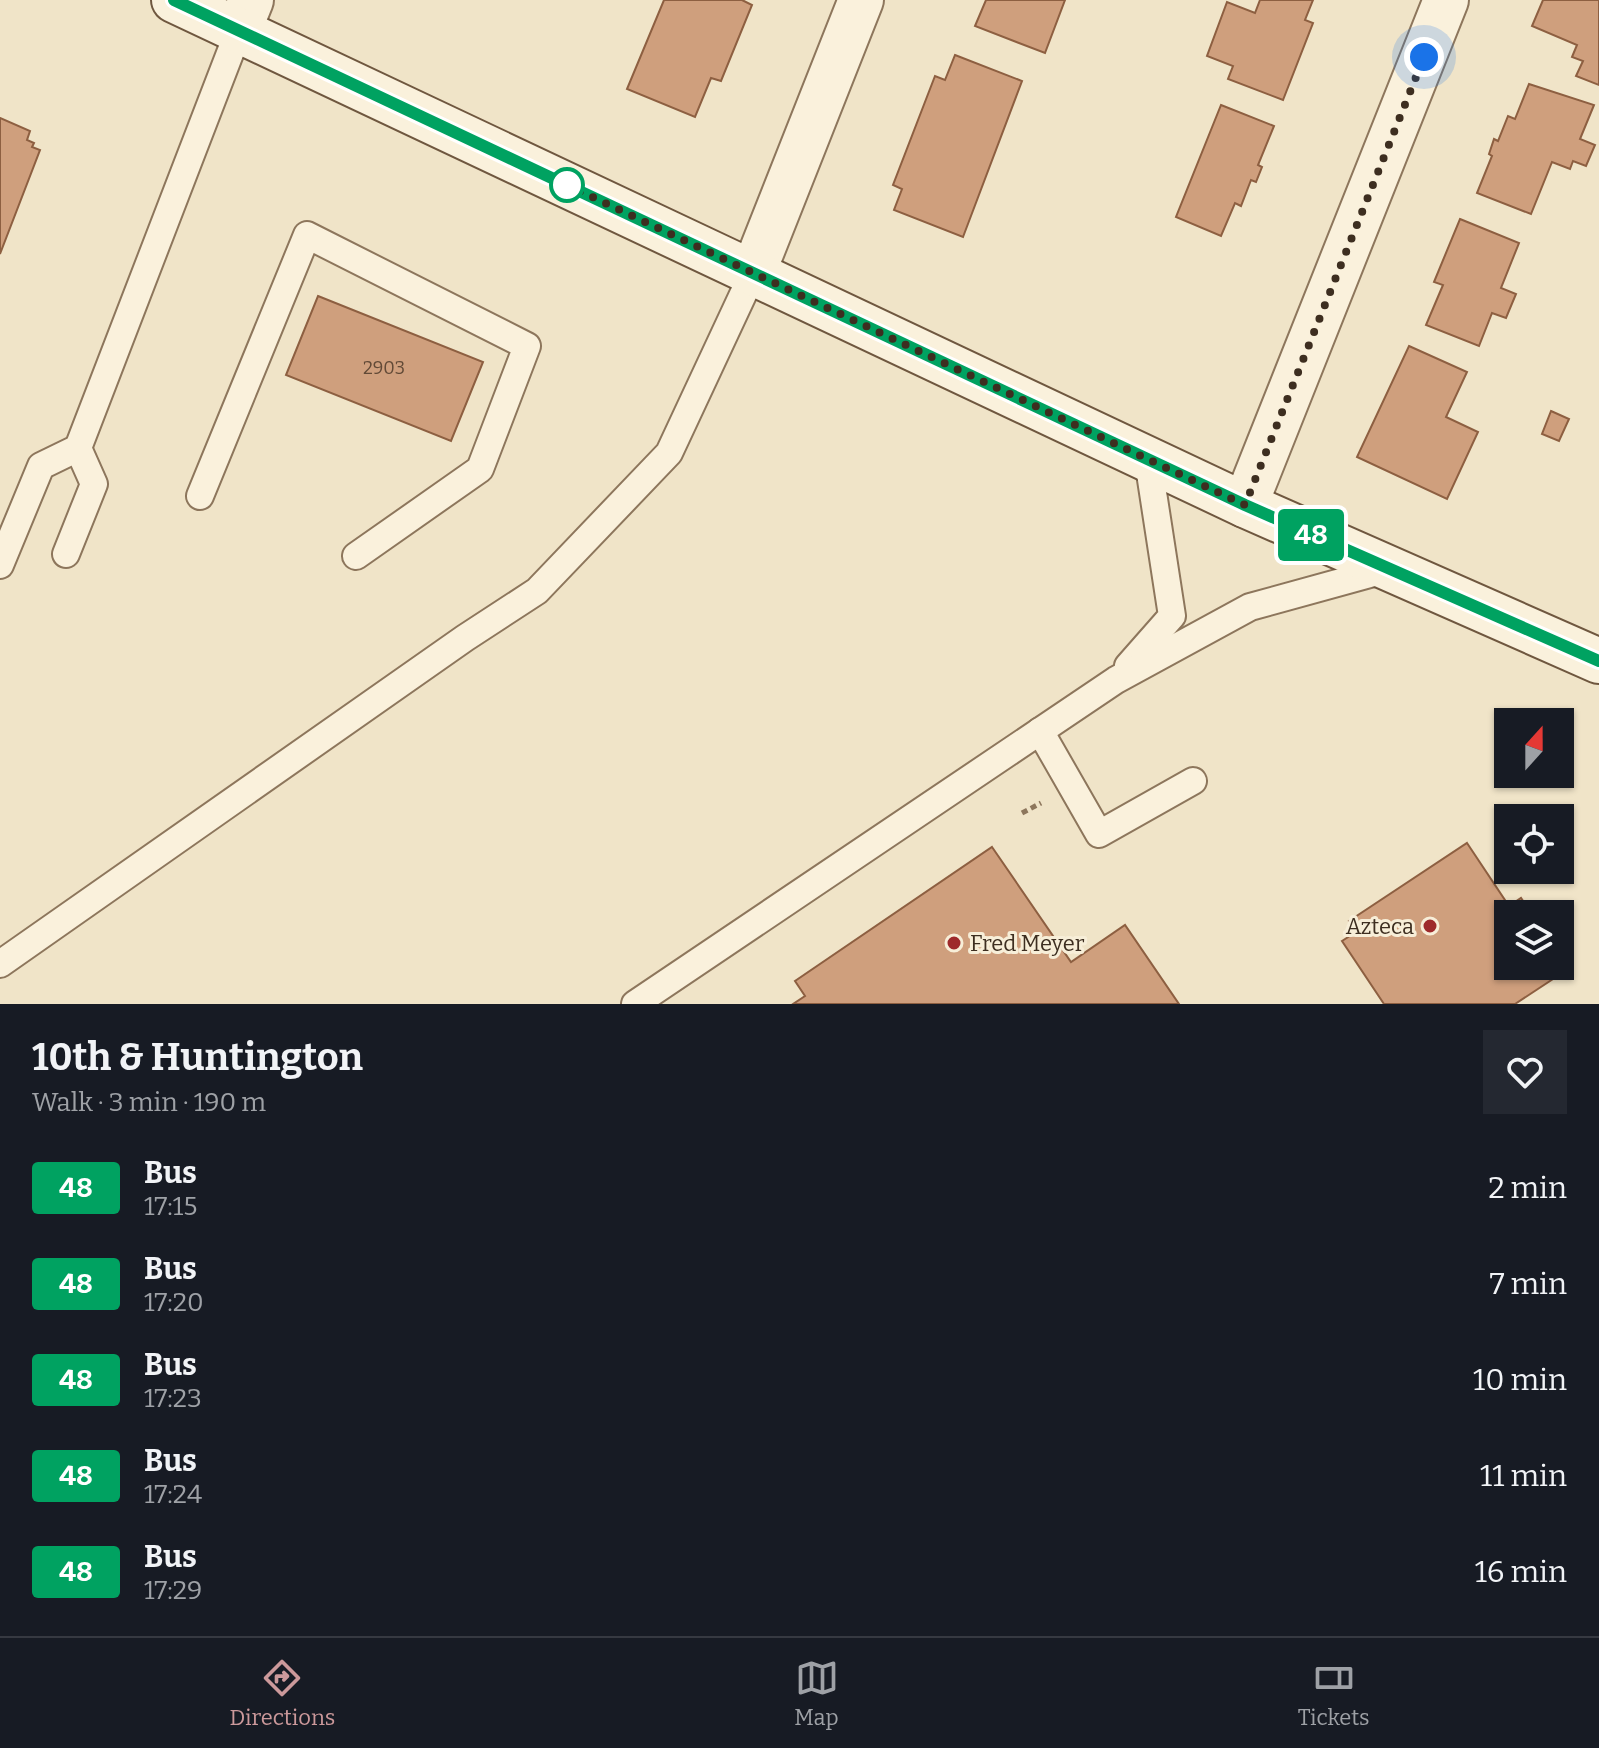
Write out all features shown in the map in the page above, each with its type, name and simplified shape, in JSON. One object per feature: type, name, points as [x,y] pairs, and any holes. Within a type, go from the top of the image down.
[{"type":"main road","points":[[174,0],[245,15],[753,273],[1245,505],[1599,661]]},
{"type":"main road","points":[[753,273],[861,0]]},
{"type":"main road","points":[[1245,505],[1446,0]]},
{"type":"lane","points":[[0,565],[41,466],[78,448],[245,15]]},
{"type":"lane","points":[[200,496],[307,235],[527,346],[480,469],[356,556]]},
{"type":"lane","points":[[0,964],[465,638],[537,591],[669,453],[753,273]]},
{"type":"lane","points":[[66,554],[94,484],[78,448]]},
{"type":"lane","points":[[1116,680],[1172,616],[1148,460]]},
{"type":"lane","points":[[635,1004],[1116,680],[1250,607],[1388,569]]},
{"type":"lane","points":[[1040,731],[1099,834],[1193,781]]},
{"type":"building","points":[[664,0],[742,0],[752,5],[721,81],[711,78],[695,117],[627,89]]},
{"type":"building","points":[[986,0],[1065,0],[1045,53],[975,26]]},
{"type":"building","points":[[1260,0],[1313,0],[1305,20],[1313,23],[1283,100],[1228,79],[1233,66],[1207,56],[1227,2],[1255,13]]},
{"type":"building","points":[[1543,0],[1599,0],[1599,85],[1576,76],[1583,61],[1572,57],[1577,45],[1532,26]]},
{"type":"building","points":[[955,55],[1022,81],[963,237],[894,210],[902,189],[893,185],[935,76],[945,80]]},
{"type":"building","points":[[1529,84],[1594,105],[1580,139],[1595,145],[1586,166],[1573,161],[1570,169],[1552,162],[1531,214],[1477,193],[1492,156],[1489,154],[1494,139],[1498,141],[1508,116],[1515,119]]},
{"type":"building","points":[[1221,105],[1274,126],[1258,165],[1262,167],[1256,182],[1251,180],[1241,206],[1235,203],[1221,236],[1176,217]]},
{"type":"building","points":[[0,118],[30,131],[27,140],[34,143],[32,147],[40,150],[0,254]]},
{"type":"building","points":[[1460,219],[1519,243],[1501,288],[1516,294],[1506,318],[1492,313],[1479,346],[1426,325],[1443,285],[1434,282]]},
{"type":"building","points":[[318,296],[483,362],[451,441],[286,375]]},
{"type":"building","points":[[1409,346],[1467,372],[1446,417],[1478,432],[1447,499],[1357,457]]},
{"type":"building","points":[[1551,411],[1569,419],[1559,441],[1542,434]]},
{"type":"building","name":"Azteca","points":[[1467,843],[1505,900],[1494,900],[1494,980],[1551,980],[1515,1004],[1384,1004],[1342,941],[1356,932],[1349,921]]},
{"type":"building","name":"Fred Meyer","points":[[992,847],[1071,962],[1125,925],[1179,1004],[793,1004],[805,996],[795,981]]},
{"type":"bus line","name":"48","points":[[174,0],[1245,505],[1599,661]]},
{"type":"place","name":"Azteca","points":[[1430,926]]},
{"type":"place","name":"Fred Meyer","points":[[954,943]]},
{"type":"route","points":[[567,185],[1245,505],[1424,57]]}]
